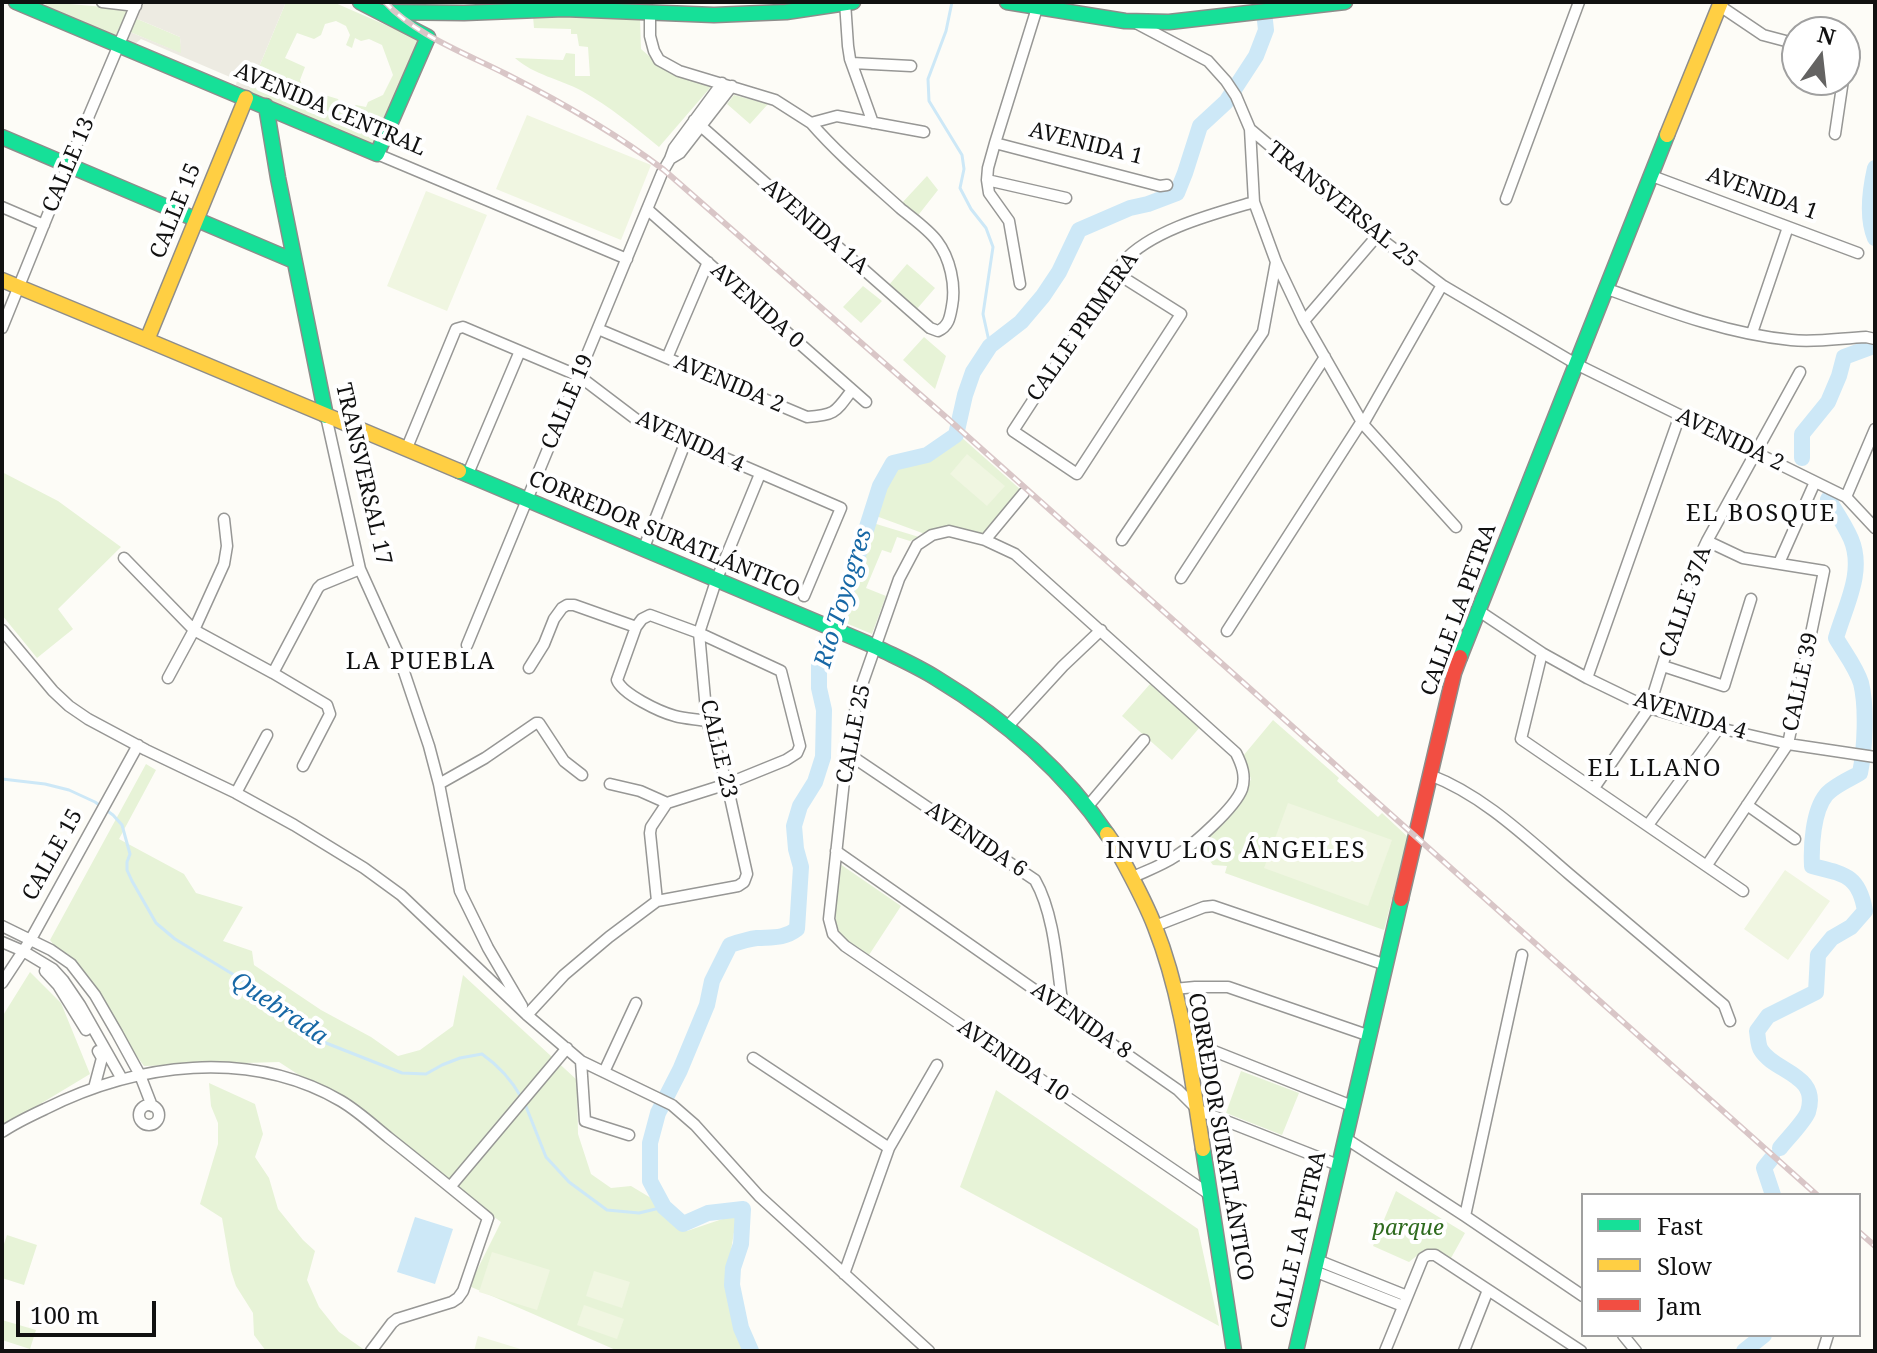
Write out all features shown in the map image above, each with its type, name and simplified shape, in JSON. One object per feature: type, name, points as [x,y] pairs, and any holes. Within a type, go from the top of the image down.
[{"type":"main road","name":"AVENIDA CENTRAL","points":[[16,2],[377,154]]},
{"type":"main road","points":[[360,2],[443,13],[568,6],[714,15],[786,12],[848,2]]},
{"type":"main road","points":[[1007,2],[1134,22],[1169,22],[1305,4],[1345,2]]},
{"type":"main road","name":"CALLE LA PETRA","points":[[1296,1351],[1454,673],[1720,4]]},
{"type":"main road","points":[[386,7],[428,37]]},
{"type":"main road","points":[[377,154],[428,37],[443,13]]},
{"type":"main road","name":"CALLE 15","points":[[147,340],[246,98]]},
{"type":"main road","name":"TRANSVERSAL 17","points":[[266,106],[326,416]]},
{"type":"main road","points":[[2,137],[294,261]]},
{"type":"main road","name":"CORREDOR SURATLÁNTICO","points":[[2,280],[876,647],[935,677],[1008,726],[1058,772],[1088,806],[1114,844],[1155,926],[1186,1040],[1234,1351]]},
{"type":"main road","points":[[286,399],[322,396]]},
{"type":"street","points":[[102,2],[136,4]]},
{"type":"street","points":[[848,2],[848,46],[873,123]]},
{"type":"street","points":[[1506,199],[1579,2]]},
{"type":"street","name":"CALLE 13","points":[[2,328],[136,4]]},
{"type":"street","points":[[1720,4],[1763,35],[1781,40]]},
{"type":"street","points":[[1020,284],[1009,221],[989,193],[987,180],[995,143],[1037,8]]},
{"type":"street","points":[[650,12],[650,36],[654,51],[659,60],[679,71],[775,100],[811,123],[837,116],[924,132]]},
{"type":"street","name":"TRANSVERSAL 25","points":[[1134,22],[1208,61],[1236,96],[1250,129],[1377,236],[1442,285],[1576,364]]},
{"type":"street","points":[[852,63],[911,66]]},
{"type":"street","name":"CALLE 19","points":[[467,645],[662,173],[670,159],[680,153],[727,85]]},
{"type":"street","points":[[1835,134],[1841,96]]},
{"type":"street","name":"AVENIDA 1A","points":[[698,123],[930,328],[938,331],[948,323],[953,294],[950,267],[937,241],[831,146],[811,123]]},
{"type":"street","points":[[1250,129],[1254,202],[1276,262],[1304,321],[1362,423],[1456,527]]},
{"type":"street","name":"AVENIDA 1","points":[[995,143],[1160,186],[1167,185]]},
{"type":"street","name":"AVENIDA CENTRAL","points":[[377,154],[627,259]]},
{"type":"street","name":"AVENIDA 1","points":[[1652,176],[1858,253]]},
{"type":"street","points":[[987,180],[1066,198]]},
{"type":"street","name":"CALLE PRIMERA","points":[[1116,273],[1181,314],[1077,474],[1013,431],[1116,273],[1133,251],[1201,218],[1254,202]]},
{"type":"street","points":[[2,207],[44,225]]},
{"type":"street","name":"AVENIDA 0","points":[[647,209],[866,402]]},
{"type":"street","points":[[1752,333],[1788,227]]},
{"type":"street","points":[[1304,321],[1377,236]]},
{"type":"street","points":[[667,358],[708,262]]},
{"type":"street","points":[[1122,540],[1263,332],[1276,262]]},
{"type":"street","points":[[1227,631],[1362,423],[1442,285]]},
{"type":"street","points":[[1605,288],[1672,312],[1794,341],[1875,339]]},
{"type":"street","name":"AVENIDA 4","points":[[406,450],[459,326],[579,376],[637,420],[841,508],[804,596]]},
{"type":"street","name":"AVENIDA 2","points":[[598,329],[807,417],[830,415],[852,390]]},
{"type":"street","points":[[467,476],[520,351]]},
{"type":"street","points":[[1181,578],[1325,357]]},
{"type":"street","name":"AVENIDA 2","points":[[1576,364],[1846,497],[1875,528]]},
{"type":"street","name":"CALLE 37A","points":[[1594,788],[1649,708],[1690,577],[1800,372]]},
{"type":"street","points":[[1587,678],[1680,415]]},
{"type":"street","name":"TRANSVERSAL 17","points":[[326,416],[360,569],[408,678],[439,784],[460,891],[488,948],[527,1015]]},
{"type":"street","points":[[1846,497],[1875,429]]},
{"type":"street","points":[[643,550],[686,441]]},
{"type":"street","name":"CALLE 23","points":[[657,901],[738,886],[747,874],[727,784],[707,721],[699,633],[716,581],[760,474]]},
{"type":"street","points":[[1707,541],[1743,558],[1779,563],[1815,482]]},
{"type":"street","points":[[1024,493],[985,540],[1015,554],[1101,630],[1236,753],[1244,775],[1242,789],[1235,802],[1209,828],[1175,857],[1131,878]]},
{"type":"street","points":[[168,678],[224,564],[227,546],[224,519]]},
{"type":"street","name":"CALLE 25","points":[[829,919],[847,753],[858,696],[899,579],[917,545],[932,535],[949,531],[985,540]]},
{"type":"street","points":[[124,558],[194,630],[327,705],[330,714],[303,766]]},
{"type":"street","name":"CALLE 39","points":[[1707,865],[1788,744],[1824,571],[1779,563]]},
{"type":"street","points":[[273,673],[318,588],[360,569]]},
{"type":"street","points":[[1663,666],[1724,686],[1751,599]]},
{"type":"street","points":[[529,668],[544,644],[554,619],[567,605],[636,627]]},
{"type":"street","name":"AVENIDA 4","points":[[1479,611],[1542,653],[1649,708],[1788,744],[1873,757]]},
{"type":"street","points":[[527,1015],[564,975],[657,901],[650,833],[654,821],[667,803],[727,784],[786,760],[797,753],[800,746],[781,671],[699,633],[650,615],[642,619],[636,627],[617,680],[622,689],[675,716],[707,721]]},
{"type":"street","points":[[2,630],[69,706],[88,719],[236,793],[364,868],[401,895],[527,1015],[581,1061],[672,1105],[695,1125],[759,1196],[929,1351]]},
{"type":"street","points":[[1008,726],[1101,630]]},
{"type":"street","points":[[1542,653],[1521,739],[1743,891]]},
{"type":"street","points":[[439,784],[485,758],[536,723],[539,723],[564,761],[582,775]]},
{"type":"street","points":[[1648,825],[1719,728]]},
{"type":"street","points":[[236,793],[267,735]]},
{"type":"street","points":[[1088,806],[1144,740]]},
{"type":"street","name":"CALLE 15","points":[[2,983],[28,954],[31,939],[138,745]]},
{"type":"street","name":"AVENIDA 6","points":[[847,753],[1035,880],[1050,925],[1063,1008]]},
{"type":"street","points":[[1430,775],[1478,801],[1537,847],[1724,1005],[1730,1021]]},
{"type":"street","points":[[610,784],[640,791],[667,803]]},
{"type":"street","points":[[1747,805],[1795,839]]},
{"type":"street","name":"AVENIDA 8","points":[[836,851],[1178,1090],[1198,1110],[1338,1165]]},
{"type":"street","points":[[1155,926],[1213,906],[1386,965]]},
{"type":"street","name":"AVENIDA 10","points":[[829,919],[833,934],[845,946],[1209,1194]]},
{"type":"street","points":[[2,926],[31,939],[71,964],[95,995],[140,1075],[152,1106]]},
{"type":"street","points":[[2,942],[53,969],[63,980],[122,1079]]},
{"type":"street","points":[[28,954],[58,985],[102,1058],[94,1088]]},
{"type":"street","points":[[1465,1216],[1522,955]]},
{"type":"street","points":[[1174,989],[1228,987],[1370,1036]]},
{"type":"street","points":[[604,1072],[636,1003]]},
{"type":"street","points":[[1186,1040],[1352,1106]]},
{"type":"street","points":[[450,1187],[567,1048]]},
{"type":"street","points":[[753,1058],[889,1148]]},
{"type":"street","points":[[581,1061],[585,1121],[629,1135]]},
{"type":"street","points":[[844,1274],[889,1148],[937,1065]]},
{"type":"street","points":[[2,1132],[69,1097],[94,1088],[140,1075],[189,1068],[259,1070],[301,1082],[346,1103],[488,1218],[458,1298],[397,1319],[371,1351]]},
{"type":"street","points":[[1345,1138],[1581,1295]]},
{"type":"street","points":[[1385,1351],[1423,1258],[1435,1255],[1581,1351]]},
{"type":"street","points":[[1316,1265],[1405,1301]]},
{"type":"street","points":[[1464,1351],[1488,1290]]},
{"type":"green space","points":[[46,2],[128,9],[116,38],[45,7]]},
{"type":"green space","points":[[286,2],[333,2],[420,40],[375,146],[249,91]],"holes":[[[336,21],[346,26],[350,35],[346,45],[352,48],[355,38],[361,41],[369,39],[382,45],[393,75],[383,95],[368,102],[366,107],[356,105],[349,110],[342,108],[338,99],[328,96],[318,100],[307,96],[300,80],[305,67],[285,58],[297,33],[314,39],[321,35],[325,24]]]},
{"type":"green space","points":[[589,14],[640,18],[641,49],[664,69],[716,81],[659,147],[592,97],[530,69],[515,58],[563,60],[566,53],[575,54],[575,76],[590,76],[588,47],[579,46],[577,34],[571,34],[571,29],[534,28],[533,16]]},
{"type":"green space","points":[[135,18],[180,37],[182,54],[130,32]]},
{"type":"green space","points":[[734,95],[768,104],[750,124],[727,104]]},
{"type":"green space","points":[[527,115],[651,165],[621,240],[496,189]]},
{"type":"green space","points":[[927,176],[938,190],[916,218],[901,204]]},
{"type":"green space","points":[[426,191],[487,215],[447,311],[387,286]]},
{"type":"green space","points":[[907,264],[935,288],[916,310],[888,286]]},
{"type":"green space","points":[[863,286],[882,301],[861,323],[843,307]]},
{"type":"green space","points":[[924,337],[946,356],[935,389],[903,360]]},
{"type":"green space","points":[[960,436],[1021,490],[982,534],[943,527],[925,534],[876,516],[896,468],[928,460]]},
{"type":"green space","points":[[967,454],[1005,486],[987,506],[950,474]]},
{"type":"green space","points":[[2,472],[58,501],[121,547],[58,609],[73,629],[37,658],[2,615]]},
{"type":"green space","points":[[873,523],[919,537],[910,541],[897,537],[891,553],[882,550],[866,588],[886,596],[872,634],[841,621]]},
{"type":"green space","points":[[1150,684],[1200,727],[1172,760],[1122,716]]},
{"type":"green space","points":[[1273,720],[1378,817],[1382,813],[1408,837],[1384,930],[1225,873],[1227,866],[1213,865],[1199,847],[1240,804],[1251,779],[1243,756]]},
{"type":"green space","points":[[146,764],[156,770],[119,839],[184,874],[196,893],[243,907],[223,941],[252,951],[254,965],[398,1056],[420,1050],[453,1026],[463,975],[577,1080],[578,1134],[591,1174],[611,1188],[631,1186],[651,1198],[674,1225],[687,1231],[737,1214],[725,1287],[746,1351],[618,1351],[469,1286],[501,1222],[362,1116],[279,1062],[144,1066],[50,940]]},
{"type":"green space","points":[[1288,803],[1392,840],[1368,906],[1264,868]]},
{"type":"green space","points":[[840,864],[901,906],[869,955],[848,941],[838,929],[835,901]]},
{"type":"green space","points":[[1785,870],[1830,901],[1788,960],[1744,929]]},
{"type":"green space","points":[[30,972],[61,1003],[90,1074],[2,1127],[2,1017]]},
{"type":"green space","points":[[1241,1071],[1299,1093],[1282,1135],[1226,1113]]},
{"type":"green space","points":[[209,1083],[255,1104],[263,1134],[255,1157],[269,1178],[278,1209],[315,1251],[307,1280],[319,1307],[339,1332],[366,1351],[266,1351],[254,1335],[253,1313],[236,1286],[231,1271],[222,1218],[200,1204],[218,1144],[218,1123],[211,1106]]},
{"type":"green space","points":[[996,1090],[1198,1229],[1219,1326],[960,1187]]},
{"type":"green space","name":"parque","points":[[1396,1191],[1465,1233],[1451,1258],[1439,1251],[1424,1250],[1409,1262],[1373,1246]]},
{"type":"green space","points":[[7,1235],[37,1245],[24,1285],[2,1278],[2,1250]]},
{"type":"green space","points":[[492,1252],[550,1270],[537,1310],[479,1292]]},
{"type":"green space","points":[[594,1271],[630,1282],[622,1308],[586,1296]]},
{"type":"green space","points":[[584,1305],[624,1319],[617,1339],[577,1325]]},
{"type":"green space","points":[[2,1320],[36,1330],[30,1349],[2,1340]]},
{"type":"green space","points":[[478,1336],[527,1351],[474,1351]]},
{"type":"shaded area","points":[[142,2],[286,2],[249,91],[236,85],[237,80],[141,39],[135,44],[127,41],[130,32],[181,53],[180,37],[135,18]]},
{"type":"water","points":[[415,1217],[453,1229],[435,1284],[397,1272]]},
{"type":"waterway","points":[[952,2],[946,31],[928,79],[929,101],[962,155],[964,169],[960,188],[986,228],[993,247],[983,314],[990,346]]},
{"type":"waterway","name":"Río Toyogres","points":[[751,1351],[741,1328],[732,1285],[733,1268],[741,1244],[743,1209],[708,1213],[683,1224],[664,1207],[650,1181],[650,1143],[658,1113],[680,1070],[707,1005],[712,981],[730,945],[754,938],[783,936],[797,929],[801,867],[794,826],[823,757],[824,710],[819,688],[819,666],[840,612],[880,486],[893,463],[927,455],[956,435],[973,372],[990,346],[1021,322],[1043,296],[1059,272],[1079,230],[1130,208],[1177,193],[1200,126],[1226,102],[1256,56],[1266,30],[1263,2]]},
{"type":"waterway","points":[[1875,168],[1870,194],[1875,238]]},
{"type":"waterway","points":[[1802,458],[1802,434],[1828,402],[1844,357],[1871,347]]},
{"type":"waterway","points":[[1780,1148],[1806,1116],[1810,1099],[1802,1081],[1761,1050],[1757,1031],[1768,1016],[1816,992],[1818,955],[1832,938],[1851,927],[1865,911],[1854,883],[1841,874],[1812,866],[1818,810],[1829,792],[1860,773],[1864,740],[1861,683],[1836,638],[1855,576],[1855,551],[1849,534],[1828,499]]},
{"type":"waterway","name":"Quebrada","points":[[2,779],[69,790],[95,802],[113,815],[122,825],[130,854],[127,870],[156,923],[175,939],[239,978],[326,1043],[402,1073],[426,1074],[460,1058],[482,1054],[504,1073],[521,1097]]},
{"type":"waterway","name":"Quebrada","points":[[525,1104],[546,1157],[569,1182],[607,1210],[639,1213],[664,1207]]},
{"type":"waterway","points":[[1772,1158],[1764,1168],[1772,1193]]},
{"type":"waterway","points":[[1744,1351],[1762,1337]]},
{"type":"railway","points":[[385,2],[426,34],[567,107],[664,170],[947,418],[1815,1193]]},
{"type":"railway","points":[[1861,1234],[1875,1246]]},
{"type":"traffic: fast","points":[[16,2],[377,154],[428,37],[360,2]]},
{"type":"traffic: fast","points":[[383,12],[564,9],[714,15],[786,12],[853,2]]},
{"type":"traffic: fast","points":[[1007,2],[1125,21],[1169,22],[1345,2]]},
{"type":"traffic: fast","points":[[266,106],[326,416]]},
{"type":"traffic: fast","points":[[1460,657],[1667,135]]},
{"type":"traffic: fast","points":[[2,137],[294,261]]},
{"type":"traffic: fast","points":[[459,471],[876,647],[921,670],[985,710],[1030,747],[1071,788],[1107,834]]},
{"type":"traffic: fast","points":[[1296,1351],[1401,899]]},
{"type":"traffic: fast","points":[[1203,1149],[1234,1351]]},
{"type":"traffic: slow","points":[[1667,135],[1721,2]]},
{"type":"traffic: slow","points":[[246,98],[147,340],[459,471]]},
{"type":"traffic: slow","points":[[2,280],[147,340]]},
{"type":"traffic: slow","points":[[1107,834],[1146,906],[1165,954],[1185,1037],[1203,1149]]},
{"type":"traffic: jam","points":[[1401,899],[1460,657]]},
{"type":"district","name":"EL BOSQUE","points":[[1761,514]]},
{"type":"district","name":"LA PUEBLA","points":[[421,662]]},
{"type":"district","name":"EL LLANO","points":[[1655,769]]},
{"type":"district","name":"INVU LOS ÁNGELES","points":[[1236,851]]}]
